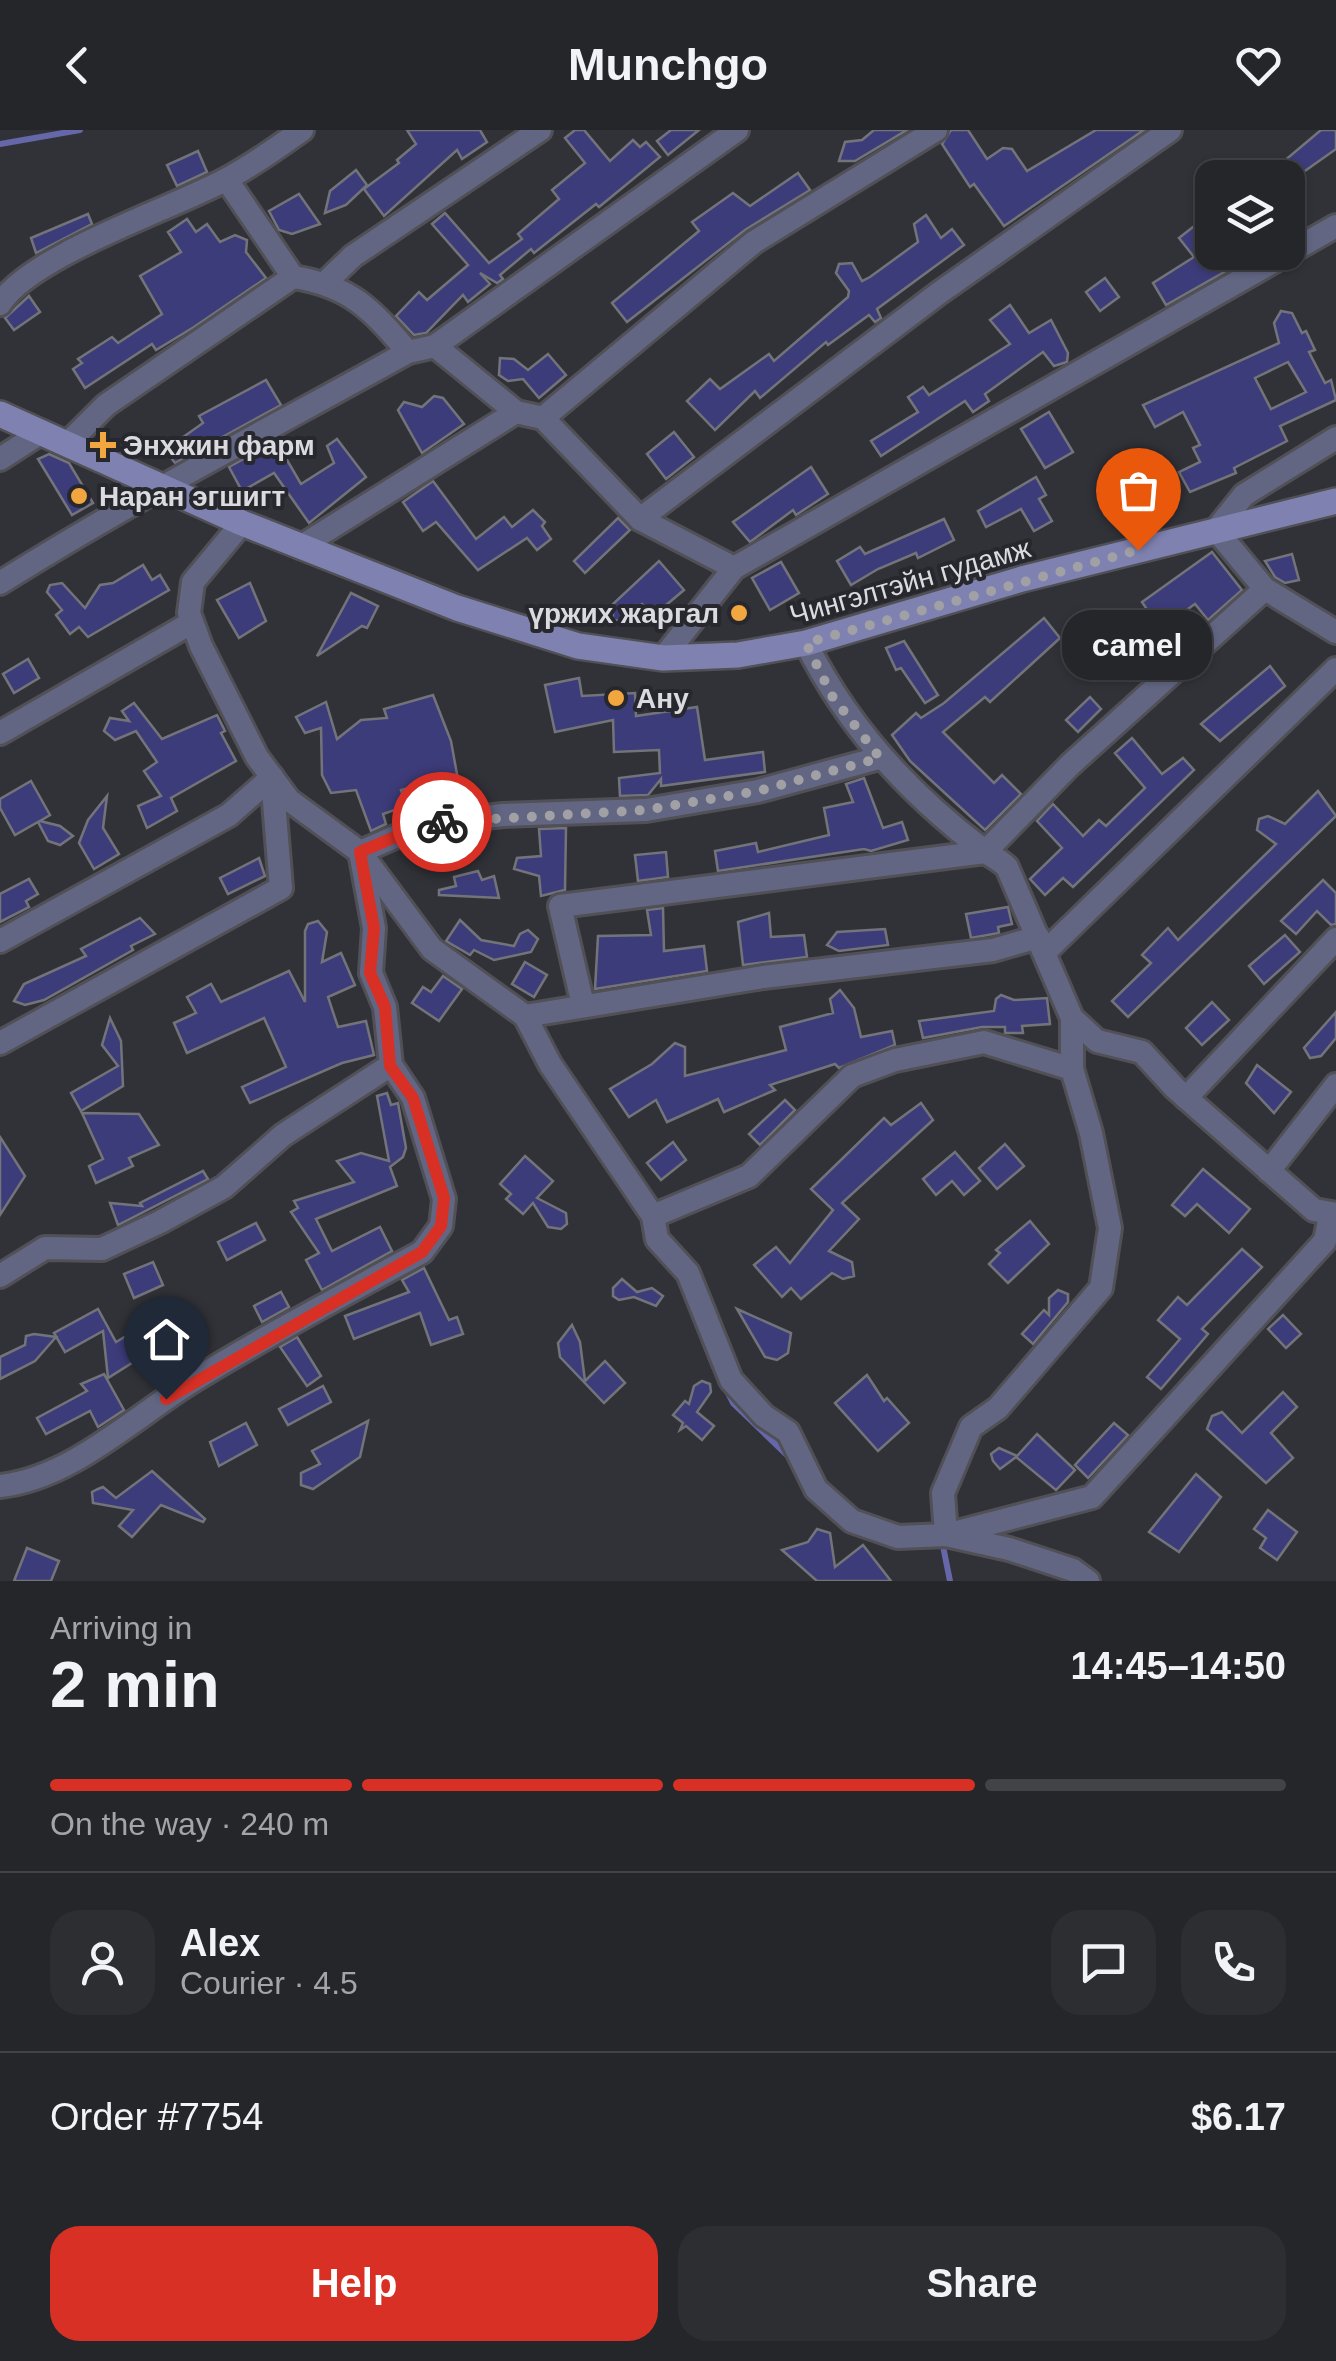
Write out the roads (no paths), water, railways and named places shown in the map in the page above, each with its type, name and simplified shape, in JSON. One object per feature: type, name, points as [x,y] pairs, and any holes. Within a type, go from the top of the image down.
[{"type":"main road","name":"Чингэлтэйн гудамж","points":[[0,414],[242,523],[522,631],[606,652],[663,658],[738,655],[806,643],[1022,579],[1336,501]]},
{"type":"street","points":[[0,304],[10,289],[40,268],[227,180],[302,130]]},
{"type":"street","points":[[326,282],[353,256],[540,130]]},
{"type":"street","points":[[0,584],[120,508],[165,489],[408,352],[434,346],[737,130]]},
{"type":"street","points":[[543,418],[754,242],[936,130]]},
{"type":"street","points":[[640,519],[938,293],[1170,130]]},
{"type":"street","points":[[227,180],[293,277]]},
{"type":"street","points":[[663,658],[734,568],[1336,226]]},
{"type":"street","points":[[67,444],[106,405],[293,277],[326,282],[368,305],[408,352]]},
{"type":"street","points":[[434,346],[516,412],[543,418],[640,519],[734,568]]},
{"type":"street","points":[[300,547],[516,412]]},
{"type":"street","points":[[0,459],[42,432]]},
{"type":"street","points":[[1336,438],[1244,494],[1216,530],[1265,589],[1336,632]]},
{"type":"street","points":[[242,523],[194,582],[191,623],[257,757],[289,800],[360,852],[432,949],[525,1016],[550,1064],[653,1216],[657,1239],[688,1274],[731,1380],[764,1416],[788,1432],[816,1489],[852,1521],[898,1536],[946,1535],[1092,1496],[1324,1242],[1333,1215],[1314,1210],[1269,1172],[1186,1098],[1142,1052],[1096,1040],[1072,1018]]},
{"type":"street","points":[[583,1005],[560,906],[984,852],[1070,765],[1265,589]]},
{"type":"street","points":[[0,733],[191,623]]},
{"type":"street","points":[[806,643],[832,696],[880,758],[984,852],[1007,867],[1072,1018],[1072,1069],[1091,1133],[1110,1228],[1101,1288],[998,1408],[971,1427],[943,1492],[946,1535]]},
{"type":"street","points":[[525,1016],[763,977],[1042,945],[1336,669]]},
{"type":"street","points":[[360,852],[425,824],[503,815],[646,810],[758,791],[880,758]]},
{"type":"street","points":[[0,941],[229,815],[272,777]]},
{"type":"street","points":[[0,1043],[282,888],[272,777]]},
{"type":"street","points":[[0,1486],[17,1484],[85,1453],[188,1384],[422,1252],[441,1226],[444,1198],[413,1098],[390,1066],[385,1007],[370,973],[374,928],[360,852]]},
{"type":"street","points":[[1186,1098],[1336,940]]},
{"type":"street","points":[[653,1216],[748,1176],[852,1076],[895,1060],[984,1042],[1072,1069]]},
{"type":"street","points":[[0,1276],[45,1248],[102,1250],[160,1222],[224,1187],[283,1134],[390,1066]]},
{"type":"street","points":[[1269,1172],[1336,1085]]},
{"type":"street","points":[[946,1535],[1057,1564],[1088,1581]]},
{"type":"waterway","points":[[0,144],[80,130]]},
{"type":"waterway","points":[[693,1314],[714,1367]]},
{"type":"waterway","points":[[725,1387],[733,1403],[790,1458]]},
{"type":"waterway","points":[[943,1546],[950,1581]]},
{"type":"place","name":"Энхжин фарм","points":[[103,445]]},
{"type":"place","name":"Наран эгшигт","points":[[79,496]]},
{"type":"place","name":"camel","points":[[1138,550]]},
{"type":"place","name":"үржих жаргал","points":[[739,613]]},
{"type":"place","name":"Ану","points":[[616,698]]}]
